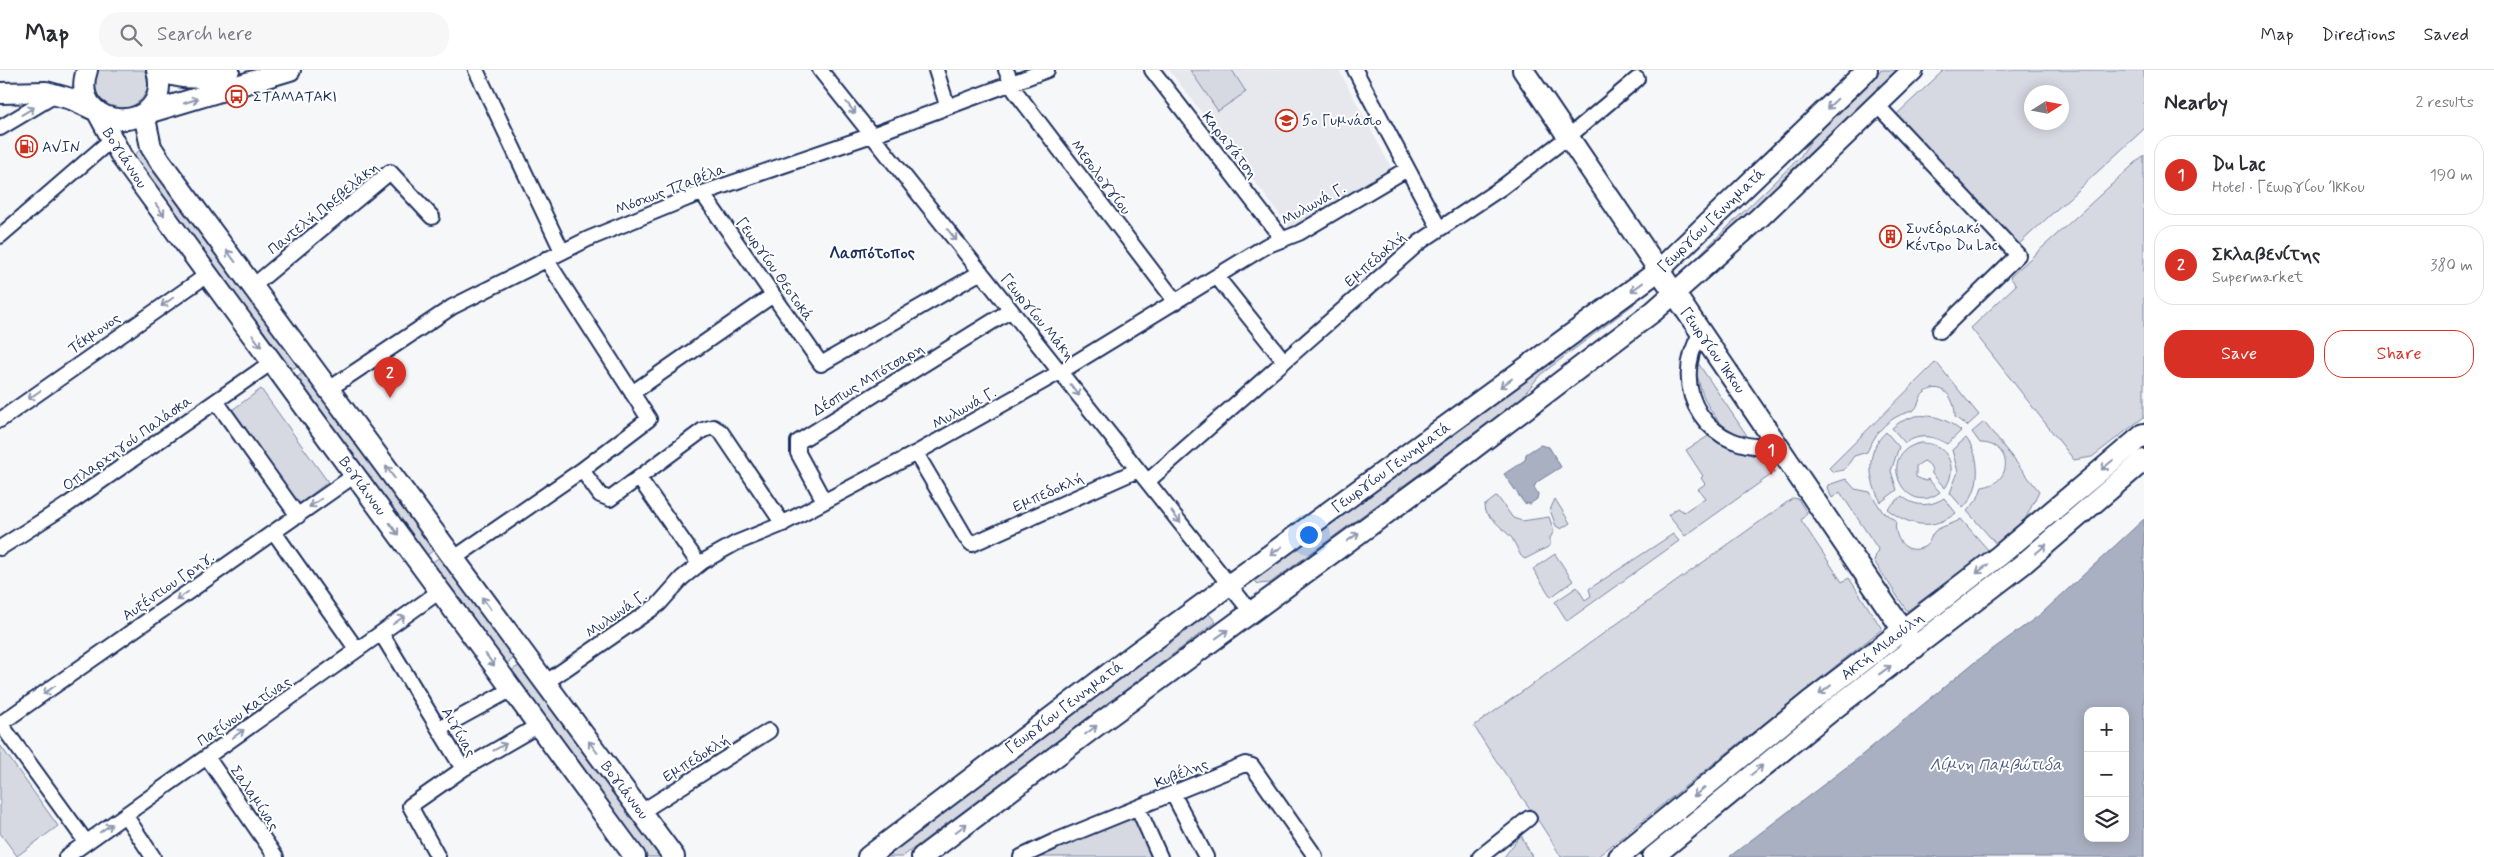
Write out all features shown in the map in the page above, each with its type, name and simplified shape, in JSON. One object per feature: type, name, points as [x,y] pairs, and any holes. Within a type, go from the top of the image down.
[{"type":"street","name":"Βογιάννου","points":[[87,70],[84,85],[86,95],[97,111],[111,140],[207,274],[635,857]]},
{"type":"street","points":[[144,114],[155,102],[158,94],[159,70],[186,79],[202,78],[229,70]]},
{"type":"street","points":[[0,93],[57,94],[97,111],[104,116],[119,120],[136,118],[290,70]]},
{"type":"street","points":[[476,70],[562,251]]},
{"type":"street","name":"Γεωργίου Μάκη","points":[[820,70],[1251,612]]},
{"type":"street","points":[[936,70],[947,105]]},
{"type":"street","name":"Μόσχως Τζαβέλα","points":[[329,389],[452,306],[562,251],[652,211],[872,135],[947,105],[1008,77],[1048,70]]},
{"type":"street","name":"Καραγάτση","points":[[1152,70],[1283,240]]},
{"type":"street","points":[[1356,70],[1439,228]]},
{"type":"street","name":"Γεωργίου Ίκκου","points":[[1523,70],[1658,271],[1702,331],[1915,648]]},
{"type":"street","name":"Γεωργίου Γεννηματά","points":[[868,857],[1106,675],[1658,271],[1867,70]]},
{"type":"street","name":"Γεωργίου Γεννηματά","points":[[922,857],[1481,443],[1674,294],[1759,218],[1913,70]]},
{"type":"street","name":"Μεσολογγίου","points":[[1008,77],[1176,302]]},
{"type":"street","name":"Εμπεδοκλή","points":[[1148,481],[1420,242],[1501,188],[1568,137],[1637,79]]},
{"type":"street","points":[[0,128],[57,94]]},
{"type":"street","points":[[1877,104],[2018,255],[1940,330]]},
{"type":"street","name":"Βογιάννου","points":[[144,114],[149,139],[156,156],[674,857]]},
{"type":"street","points":[[0,236],[111,140]]},
{"type":"street","name":"Μυλωνά Γ.","points":[[545,683],[659,604],[682,578],[723,550],[783,524],[916,453],[1060,372],[1266,246],[1299,233],[1407,169]]},
{"type":"street","name":"Παντελή Πρεβελάκη","points":[[253,286],[390,172],[432,217]]},
{"type":"street","name":"Γεωργίου Θεοτοκά","points":[[702,193],[821,364],[981,272]]},
{"type":"street","points":[[454,559],[582,470],[649,419],[546,259]]},
{"type":"street","name":"Τέκμονος","points":[[0,420],[207,274]]},
{"type":"street","points":[[1217,277],[1284,361]]},
{"type":"street","points":[[632,393],[773,295]]},
{"type":"street","name":"Δέσπως Μπότσαρη","points":[[824,501],[798,453],[798,442],[1011,310]]},
{"type":"street","points":[[1702,331],[1692,352],[1688,378],[1690,389],[1701,414],[1716,432],[1736,444],[1756,447],[1778,445]]},
{"type":"street","name":"Οπλαρχηγού Παλάσκα","points":[[0,548],[67,505],[272,362]]},
{"type":"street","points":[[216,401],[298,516]]},
{"type":"street","points":[[582,470],[600,495],[607,500],[613,498],[704,430],[713,427],[721,432],[783,524]]},
{"type":"street","name":"Ακτή Μιαούλη","points":[[1619,857],[1787,720],[1999,556],[2144,434]]},
{"type":"street","name":"Εμπεδοκλή","points":[[916,453],[966,538],[972,544],[1138,470]]},
{"type":"street","name":"Ακτή Μιαούλη","points":[[1652,857],[1831,711],[2023,564],[2144,460]]},
{"type":"street","name":"Αυξέντιου Γρηγ.","points":[[0,724],[355,475]]},
{"type":"street","points":[[640,478],[700,564]]},
{"type":"street","points":[[274,532],[357,650]]},
{"type":"street","name":"Παξίνου Κατίνας","points":[[66,857],[440,591]]},
{"type":"street","name":"Αιγίνας","points":[[381,633],[463,769],[410,806],[438,857]]},
{"type":"street","points":[[439,729],[512,689]]},
{"type":"street","points":[[0,724],[86,842]]},
{"type":"street","points":[[463,769],[539,725]]},
{"type":"street","name":"Εμπεδοκλή","points":[[641,812],[769,731]]},
{"type":"street","name":"Σαλαμίνας","points":[[207,757],[276,857]]},
{"type":"street","name":"Κυβέλης","points":[[1025,856],[1249,764],[1314,856]]},
{"type":"street","points":[[1173,794],[1206,857]]},
{"type":"street","points":[[1138,808],[1160,857]]},
{"type":"street","points":[[125,815],[153,857]]},
{"type":"street","points":[[1480,857],[1529,818]]},
{"type":"shaded area","points":[[98,70],[144,70],[148,81],[146,91],[141,100],[123,109],[113,108],[104,103],[95,87]]},
{"type":"shaded area","name":"5ο Γυμνάσιο","points":[[1169,70],[1339,70],[1392,169],[1290,228]]},
{"type":"shaded area","points":[[1190,70],[1232,70],[1246,92],[1218,111]]},
{"type":"shaded area","points":[[1881,70],[1897,70],[1701,259],[1698,256],[1800,157],[1819,128]]},
{"type":"shaded area","points":[[1944,70],[2144,70],[2144,129],[2018,245],[1897,114]]},
{"type":"shaded area","points":[[141,149],[298,365],[290,371],[133,156]]},
{"type":"shaded area","points":[[2144,155],[2144,417],[2092,457],[2074,460],[1971,328],[2016,285],[2010,277]]},
{"type":"shaded area","points":[[1632,300],[1634,304],[1540,375],[1518,402],[1270,583],[1258,584],[1254,580]]},
{"type":"shaded area","points":[[1936,362],[1979,415],[1967,426],[1955,417],[1951,398],[1947,393],[1937,388],[1931,389],[1922,395],[1915,409],[1894,418],[1884,426],[1876,435],[1867,452],[1854,456],[1844,470],[1833,472],[1829,468]]},
{"type":"shaded area","points":[[1698,363],[1748,437],[1737,434],[1727,428],[1711,410],[1700,388],[1696,365]]},
{"type":"shaded area","points":[[304,372],[434,550],[426,556],[296,378]]},
{"type":"shaded area","points":[[261,389],[328,482],[299,504],[232,410]]},
{"type":"shaded area","points":[[1915,416],[1940,418],[1961,431],[1947,444],[1931,437],[1915,438],[1905,443],[1892,428],[1900,422]]},
{"type":"shaded area","points":[[1984,422],[2039,491],[2023,524],[1997,545],[1967,511],[1977,500],[1982,487],[1992,484],[2000,478],[2004,471],[2004,456],[1999,449],[1980,443],[1972,432]]},
{"type":"shaded area","points":[[1886,432],[1899,447],[1891,471],[1897,490],[1881,502],[1873,484],[1871,466],[1875,448]]},
{"type":"shaded area","points":[[1710,435],[1726,447],[1767,460],[1775,472],[1685,536],[1668,515],[1678,508],[1684,512],[1705,498],[1698,489],[1705,484],[1701,478],[1703,476],[1686,450]]},
{"type":"shaded area","points":[[1966,438],[1975,455],[1977,474],[1973,493],[1963,508],[1950,493],[1958,472],[1952,450]]},
{"type":"shaded area","points":[[1921,443],[1930,444],[1944,451],[1951,464],[1949,480],[1945,488],[1932,474],[1928,463],[1924,461],[1916,466],[1916,477],[1925,481],[1928,479],[1940,492],[1927,498],[1916,497],[1906,491],[1899,481],[1897,470],[1899,458],[1907,449]]},
{"type":"shaded area","points":[[1846,479],[1855,489],[1870,492],[1882,511],[1896,521],[1896,533],[1906,547],[1917,549],[1924,547],[1928,544],[1935,531],[1961,519],[1989,551],[1907,611],[1874,561],[1878,549],[1840,492],[1832,498],[1827,488],[1828,485]]},
{"type":"shaded area","points":[[1497,496],[1513,518],[1522,521],[1549,517],[1554,531],[1550,538],[1550,546],[1525,559],[1521,556],[1512,538],[1485,512],[1484,506]]},
{"type":"shaded area","points":[[1902,496],[1907,500],[1922,505],[1944,498],[1956,513],[1947,519],[1930,524],[1912,522],[1895,515],[1887,509]]},
{"type":"shaded area","points":[[1793,498],[1798,499],[1807,513],[1801,520],[1842,582],[1849,578],[1882,629],[1597,857],[1561,857],[1474,726]]},
{"type":"shaded area","points":[[1555,499],[1570,523],[1561,529],[1556,526],[1550,510]]},
{"type":"shaded area","points":[[1673,534],[1679,541],[1567,621],[1555,602],[1577,587],[1585,600],[1591,596],[1589,589]]},
{"type":"shaded area","points":[[1555,554],[1573,581],[1551,597],[1533,569]]},
{"type":"shaded area","points":[[440,557],[514,658],[506,664],[431,563]]},
{"type":"shaded area","points":[[1208,613],[1216,622],[902,857],[884,857]]},
{"type":"shaded area","points":[[520,665],[660,857],[648,857],[511,671]]},
{"type":"shaded area","points":[[0,745],[58,826],[17,856],[0,833]]},
{"type":"shaded area","points":[[1134,815],[1152,857],[1037,857],[1036,855]]},
{"type":"shaded area","points":[[1521,835],[1532,857],[1504,857]]},
{"type":"water","points":[[1540,445],[1549,447],[1561,467],[1537,482],[1534,487],[1538,494],[1537,499],[1530,504],[1524,503],[1504,474],[1525,460],[1526,454]]},
{"type":"water","name":"Λίμνη Παμβώτιδα","points":[[2144,519],[2144,857],[1729,857],[1857,759],[1971,665],[2041,614]]},
{"type":"place","name":"ΣΤΑΜΑΤΑΚΙ","points":[[237,96]]},
{"type":"place","name":"5ο Γυμνάσιο","points":[[1286,120]]},
{"type":"place","name":"AVIN","points":[[26,147]]},
{"type":"place","name":"Συνεδριακό Κέντρο Du Lac","points":[[1890,237]]},
{"type":"place","name":"Σκλαβενίτης","points":[[390,398]]},
{"type":"place","name":"Du Lac","points":[[1771,475]]},
{"type":"district","name":"Λασπότοπος","points":[[872,252]]}]
